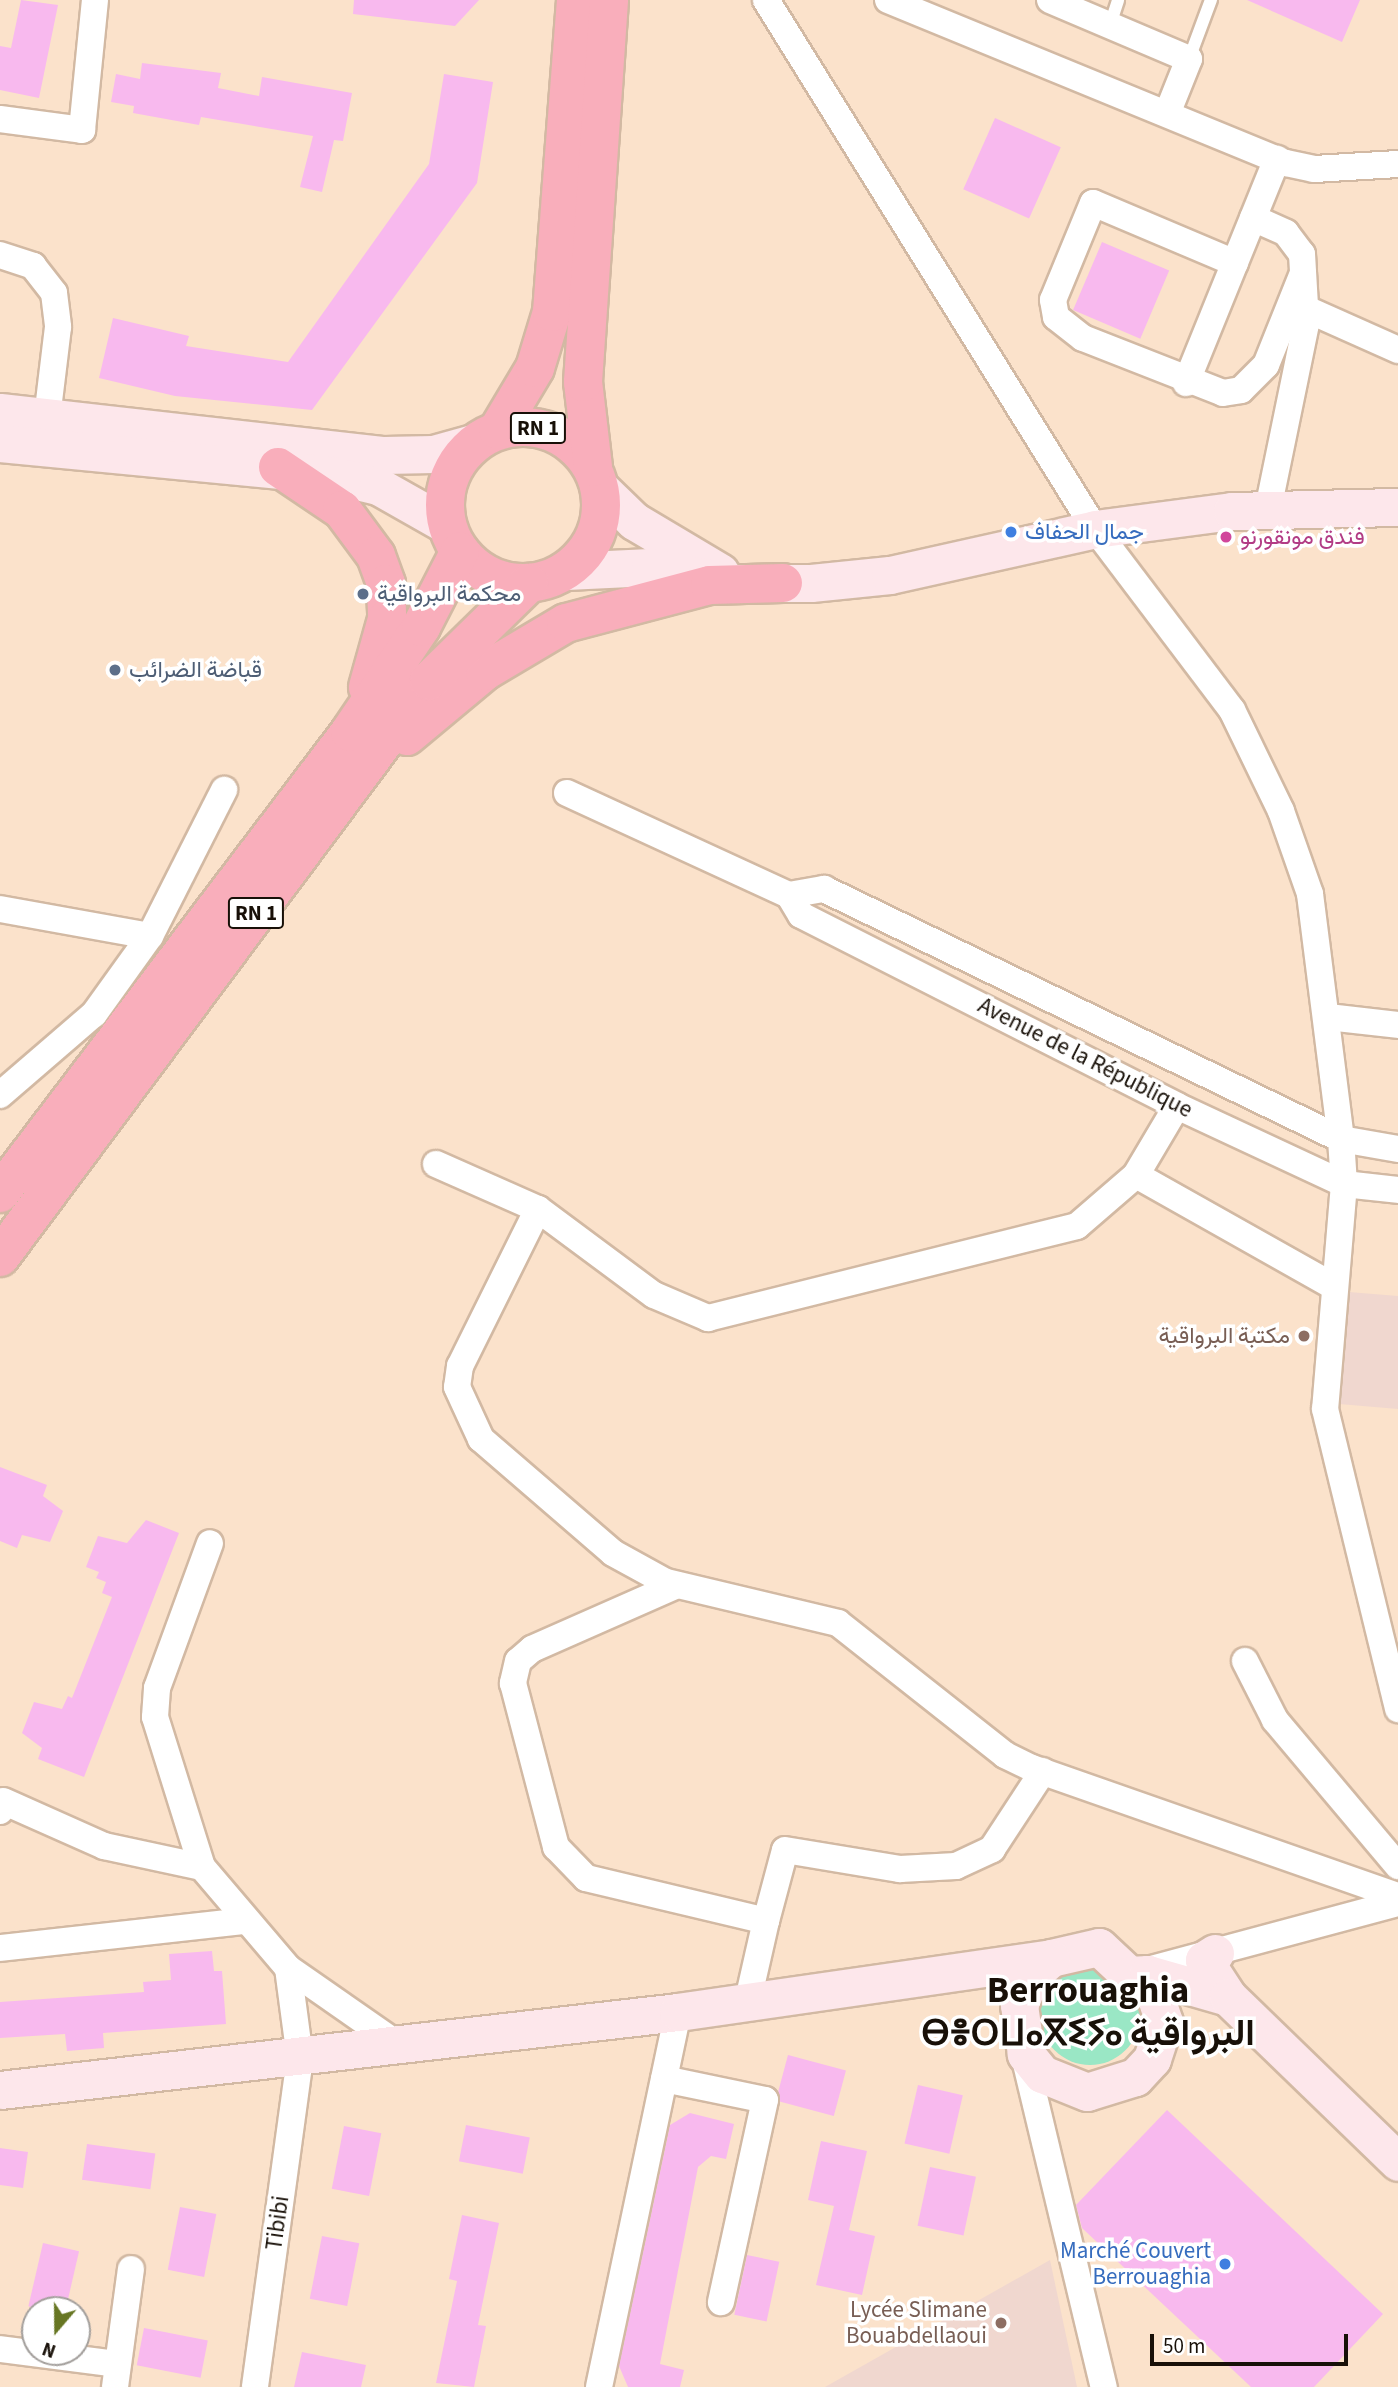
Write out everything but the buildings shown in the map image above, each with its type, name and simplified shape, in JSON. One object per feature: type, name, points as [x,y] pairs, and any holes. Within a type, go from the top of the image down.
[{"type":"highway","name":"RN 1","points":[[0,1193],[350,732],[421,627],[454,538],[448,485],[536,368],[552,312],[576,0]]},
{"type":"highway","name":"RN 1","points":[[0,1257],[429,681],[529,583],[566,571],[596,536],[597,478],[583,382],[609,0]]},
{"type":"highway","name":"RN 1","points":[[486,437],[552,431],[576,445],[597,478]]},
{"type":"highway","name":"RN 1","points":[[278,467],[363,531],[387,584],[387,619],[377,664],[350,732]]},
{"type":"highway","name":"RN 1","points":[[454,538],[490,576],[529,583]]},
{"type":"highway","points":[[369,765],[485,671],[566,623],[710,585],[783,583]]},
{"type":"street","points":[[0,119],[82,130],[95,0]]},
{"type":"street","points":[[766,0],[1095,528],[1233,710],[1281,811],[1310,894],[1328,1017],[1341,1139],[1344,1185],[1333,1286],[1325,1409],[1398,1709]]},
{"type":"street","points":[[888,0],[1277,159],[1314,169],[1398,164]]},
{"type":"street","points":[[1050,0],[1189,59],[1167,114]]},
{"type":"street","points":[[1186,383],[1277,159]]},
{"type":"street","points":[[1235,262],[1093,203],[1053,300],[1068,330],[1186,383],[1223,393],[1256,378],[1303,272]]},
{"type":"street","points":[[1253,218],[1296,242],[1303,272],[1306,309],[1306,343],[1268,509]]},
{"type":"street","points":[[0,255],[33,266],[54,293],[58,327],[45,436]]},
{"type":"street","points":[[1306,309],[1398,350]]},
{"type":"street","points":[[0,412],[45,436],[278,467],[378,486],[454,538]]},
{"type":"street","points":[[0,443],[45,436],[384,455],[433,454],[486,437]]},
{"type":"street","points":[[597,478],[634,521],[736,583]]},
{"type":"street","points":[[566,571],[650,567],[736,583],[783,583],[890,575],[1095,528],[1268,509],[1398,507]]},
{"type":"street","points":[[1,1094],[94,1014],[150,936],[224,790]]},
{"type":"street","name":"Avenue de la République","points":[[567,793],[789,895],[801,915],[1177,1106],[1344,1185],[1398,1190]]},
{"type":"street","name":"Avenue de la République","points":[[789,895],[824,888],[1341,1139],[1398,1149]]},
{"type":"street","points":[[0,909],[150,936]]},
{"type":"street","points":[[1328,1017],[1398,1025]]},
{"type":"street","points":[[436,1164],[538,1209],[654,1295],[708,1318],[1055,1235],[1096,1215],[1136,1175],[1177,1106]]},
{"type":"street","points":[[1136,1175],[1333,1286]]},
{"type":"street","points":[[538,1209],[460,1366],[464,1412],[481,1439],[612,1553],[677,1585],[838,1623],[1005,1755],[1043,1771],[1398,1896]]},
{"type":"street","points":[[210,1543],[157,1688],[155,1717],[202,1867],[244,1921],[288,1968],[400,2046]]},
{"type":"street","points":[[677,1585],[532,1649],[519,1661],[513,1683],[556,1847],[568,1865],[611,1887],[766,1921]]},
{"type":"street","points":[[1245,1661],[1275,1720],[1398,1866]]},
{"type":"street","points":[[748,2000],[785,1850],[900,1869],[956,1866],[992,1849],[1043,1771]]},
{"type":"street","points":[[0,1811],[2,1801],[104,1846],[202,1867]]},
{"type":"street","points":[[1138,1975],[1398,1903]]},
{"type":"street","points":[[0,1948],[244,1921]]},
{"type":"street","points":[[0,2090],[300,2058],[678,2012],[1051,1958],[1099,1947],[1138,1975],[1160,1997],[1162,2036],[1135,2077],[1112,2089],[1087,2092],[1042,2074],[1018,2030]]},
{"type":"street","points":[[1215,1953],[1205,1960],[1228,1997],[1398,2162]]},
{"type":"street","points":[[1051,1958],[1032,1975],[1019,2005],[1018,2030],[1104,2387]]},
{"type":"street","name":"Tibibi","points":[[255,2387],[300,2058],[288,1968]]},
{"type":"street","points":[[1138,1975],[1228,1997]]},
{"type":"street","points":[[599,2387],[678,2012]]},
{"type":"street","points":[[664,2079],[765,2100],[721,2302]]},
{"type":"street","points":[[0,2349],[116,2376],[131,2269]]},
{"type":"lane","points":[[1110,25],[1118,0]]},
{"type":"lane","points":[[1189,59],[1211,0]]},
{"type":"shaded area","points":[[1349,1292],[1398,1296],[1398,1409],[1339,1404]]},
{"type":"shaded area","name":"Lycée Slimane Bouabdellaoui","points":[[1050,2260],[1077,2387],[825,2387]]},
{"type":"green space","points":[[1090,1965],[1109,1968],[1126,1979],[1137,1996],[1140,2015],[1137,2034],[1126,2051],[1109,2062],[1090,2065],[1071,2062],[1054,2051],[1043,2034],[1040,2015],[1043,1996],[1054,1979],[1071,1968]]},
{"type":"place","name":"جمال الحفاف","points":[[1011,532]]},
{"type":"place","name":"فندق مونقورنو","points":[[1226,537]]},
{"type":"place","name":"محكمة البرواقية","points":[[363,594]]},
{"type":"place","name":"قباضة الضرائب","points":[[115,670]]},
{"type":"place","name":"مكتبة البرواقية","points":[[1304,1336]]},
{"type":"place","name":"Marché Couvert Berrouaghia","points":[[1225,2264]]},
{"type":"place","name":"Lycée Slimane Bouabdellaoui","points":[[1001,2323]]},
{"type":"district","name":"Berrouaghia ⴱⴻⵔⵡⴰⴳⵉⵢⴰ البرواقية","points":[[1088,2014]]}]
